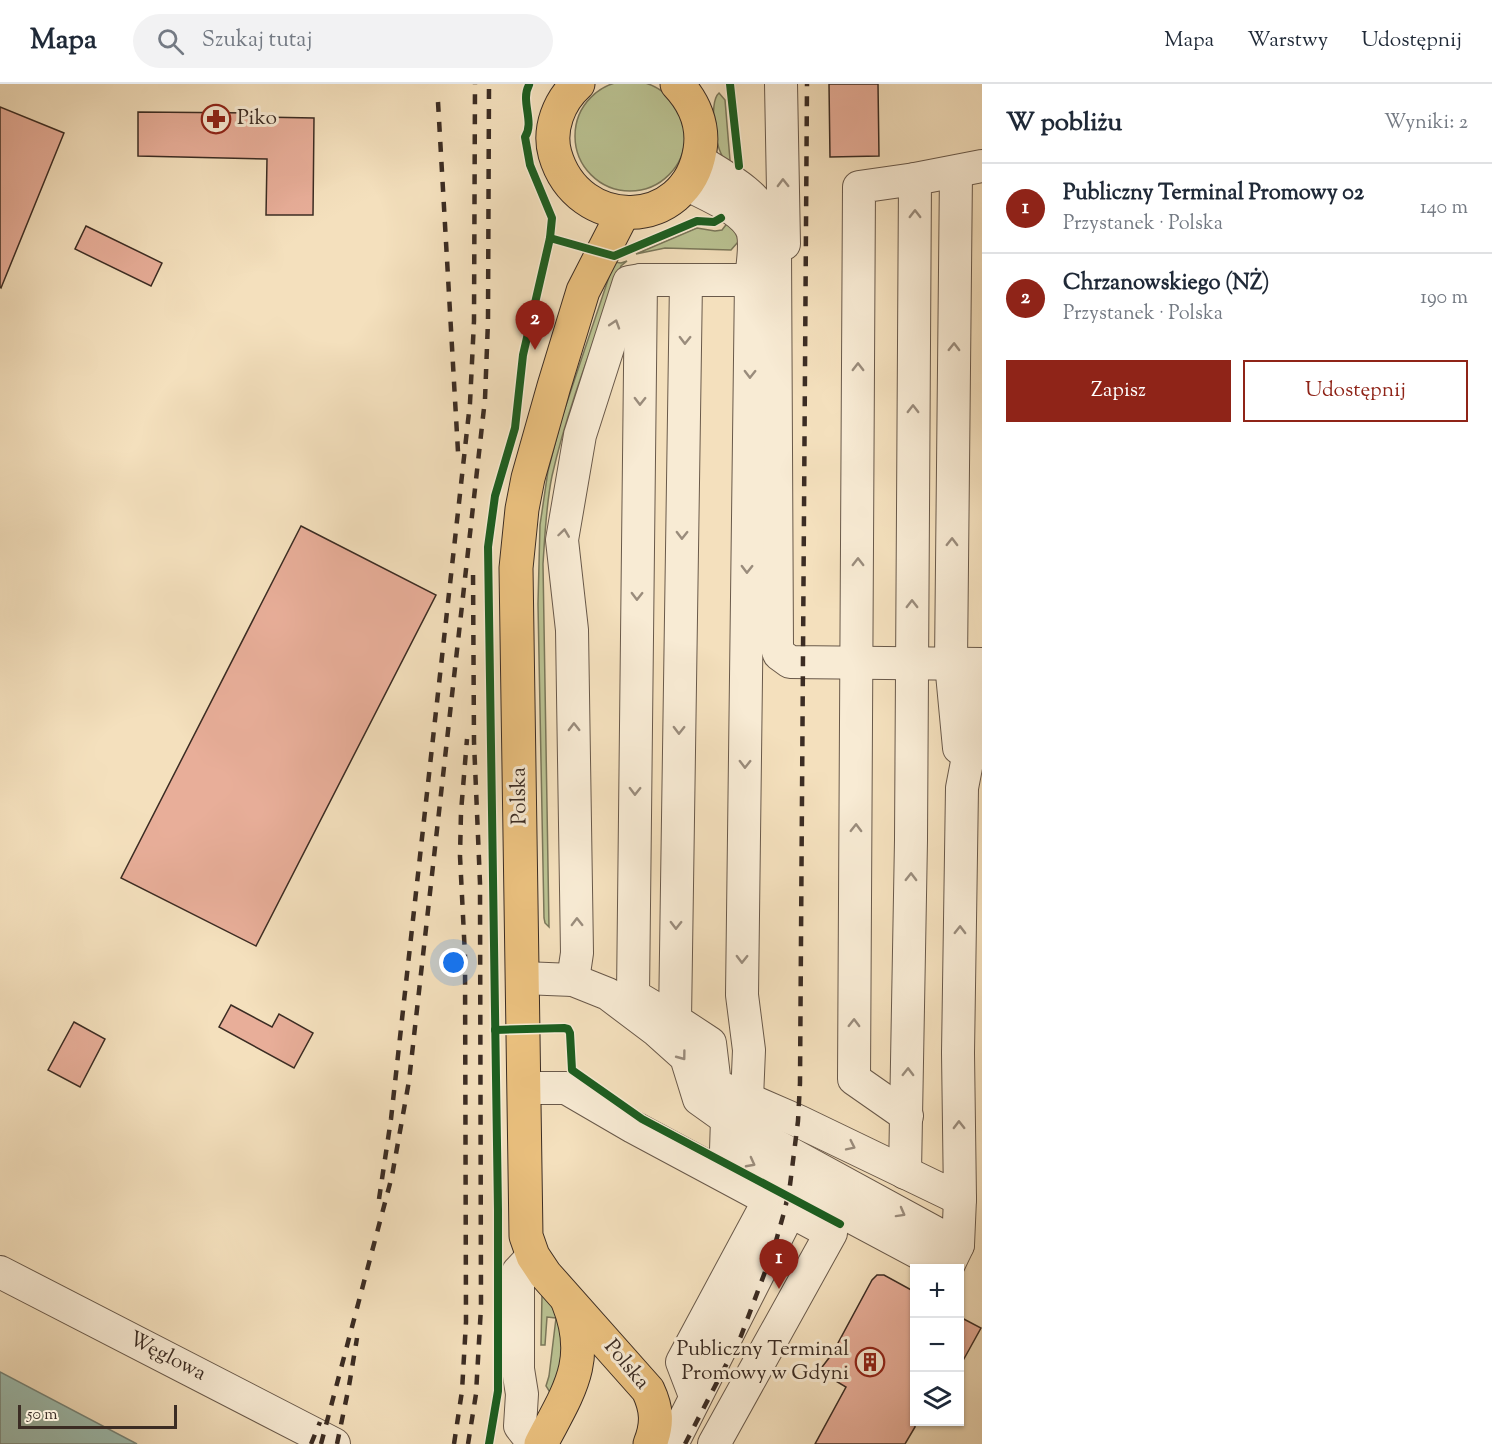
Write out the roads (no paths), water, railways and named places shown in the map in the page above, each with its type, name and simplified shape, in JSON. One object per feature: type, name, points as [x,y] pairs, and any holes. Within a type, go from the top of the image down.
[{"type":"highway","points":[[565,90],[554,125],[553,148],[560,170],[573,189],[591,204],[623,213],[647,210],[668,201],[692,172],[701,140],[699,119],[691,89]]},
{"type":"highway","name":"Polska","points":[[583,291],[591,204]]},
{"type":"highway","name":"Polska","points":[[542,1444],[572,1382],[578,1362],[579,1341],[575,1319],[526,1236],[516,568],[518,538],[528,478],[583,291],[623,213]]},
{"type":"highway","name":"Polska","points":[[548,1276],[648,1390],[654,1404],[656,1418],[655,1432],[650,1444]]},
{"type":"lane","points":[[781,84],[790,662]]},
{"type":"lane","points":[[641,280],[633,994],[710,1043],[715,1084],[737,1108],[958,1245],[962,788],[972,669],[972,168],[859,187],[854,1079],[907,1116]]},
{"type":"lane","points":[[692,172],[753,198],[762,208],[772,233],[777,271],[777,648],[779,654],[790,662],[912,663],[972,669]]},
{"type":"lane","points":[[692,172],[748,222],[754,241],[751,280],[742,995],[749,1050],[737,1108]]},
{"type":"lane","points":[[905,1173],[912,663],[915,179]]},
{"type":"lane","points":[[573,980],[577,953],[572,630],[562,540],[580,435],[629,282],[641,280],[751,280]]},
{"type":"lane","points":[[675,1020],[686,281]]},
{"type":"lane","points":[[523,978],[573,980],[608,994],[657,1031],[686,1057],[699,1099],[737,1108],[905,1173],[960,1199]]},
{"type":"lane","points":[[524,1088],[566,1088],[633,1127],[831,1233],[714,1444]]},
{"type":"lane","points":[[672,1444],[779,1206]]},
{"type":"lane","name":"Węglowa","points":[[0,1272],[334,1444]]},
{"type":"lane","points":[[534,1444],[519,1426],[522,1394],[518,1369],[519,1272],[548,1276]]},
{"type":"railway","points":[[379,1199],[391,1119],[470,403],[474,321],[475,84]]},
{"type":"railway","points":[[321,1444],[392,1176],[409,1081],[485,399],[488,321],[489,84]]},
{"type":"railway","points":[[685,1444],[741,1336],[774,1248],[790,1185],[798,1121],[807,84]]},
{"type":"railway","points":[[438,102],[458,452]]},
{"type":"railway","points":[[468,1444],[476,1394],[481,1307],[480,883],[474,742],[473,569]]},
{"type":"railway","points":[[454,1444],[462,1391],[466,1322],[465,956],[460,856],[467,739]]},
{"type":"railway","points":[[337,1444],[357,1338]]},
{"type":"railway","points":[[311,1444],[320,1422]]},
{"type":"place","name":"Piko","points":[[216,119]]},
{"type":"place","name":"Chrzanowskiego (NŻ)","points":[[535,350]]},
{"type":"place","name":"Publiczny Terminal Promowy 02","points":[[779,1289]]},
{"type":"place","name":"Publiczny Terminal Promowy w Gdyni","points":[[870,1362]]}]
